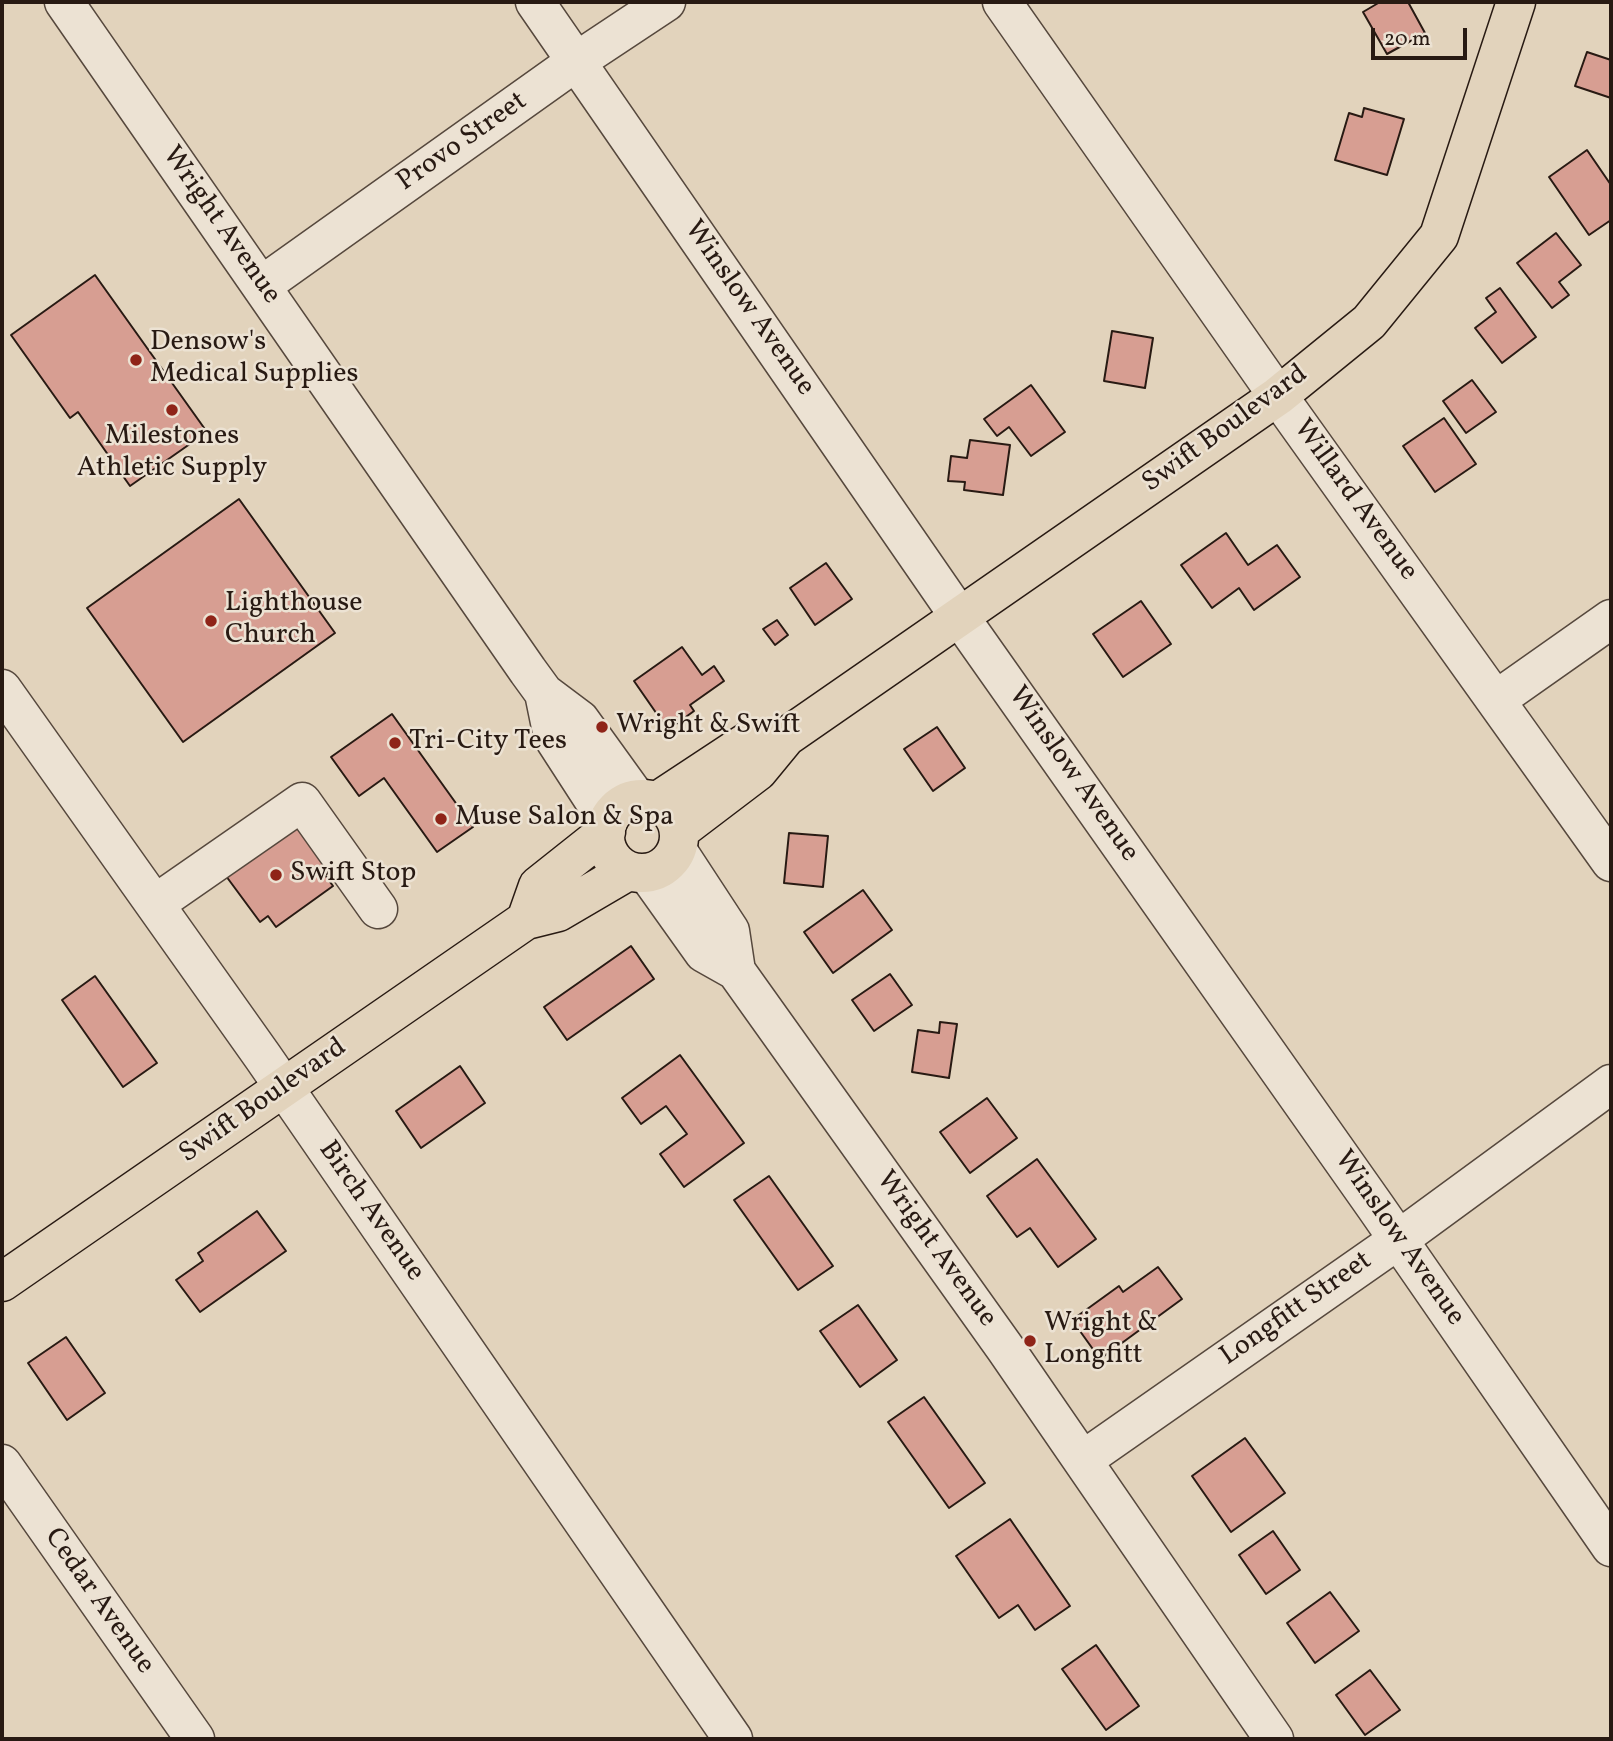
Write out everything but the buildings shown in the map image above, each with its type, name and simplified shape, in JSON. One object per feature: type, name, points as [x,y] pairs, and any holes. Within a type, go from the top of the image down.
[{"type":"main road","name":"Swift Boulevard","points":[[662,820],[750,740],[786,737],[1278,396],[1369,322],[1439,236],[1516,2]]},
{"type":"main road","points":[[526,920],[538,886],[607,827],[619,806],[662,820],[665,866],[638,872],[613,859],[605,841],[607,827]]},
{"type":"main road","name":"Swift Boulevard","points":[[2,1282],[526,920],[558,912],[638,872]]},
{"type":"street","name":"Wright Avenue","points":[[64,2],[544,692],[580,720],[662,820],[730,931],[736,971]]},
{"type":"street","name":"Winslow Avenue","points":[[535,2],[959,616],[1611,1547]]},
{"type":"street","name":"Provo Street","points":[[261,286],[577,61],[666,2]]},
{"type":"street","name":"Willard Avenue","points":[[1002,2],[1278,396],[1611,862]]},
{"type":"street","points":[[1496,700],[1611,619]]},
{"type":"street","name":"Birch Avenue","points":[[2,689],[285,1089],[733,1739]]},
{"type":"street","name":"Wright Avenue","points":[[544,692],[552,737],[607,827]]},
{"type":"street","points":[[155,904],[302,802],[378,909]]},
{"type":"street","name":"Wright Avenue","points":[[638,872],[704,953],[736,971],[1083,1460],[1275,1739]]},
{"type":"street","name":"Longfitt Street","points":[[1083,1460],[1398,1240],[1611,1084]]},
{"type":"street","name":"Cedar Avenue","points":[[2,1464],[195,1739]]},
{"type":"place","name":"Densow's Medical Supplies","points":[[136,360]]},
{"type":"place","name":"Milestones Athletic Supply","points":[[172,410]]},
{"type":"place","name":"Lighthouse Church","points":[[211,621]]},
{"type":"place","name":"Wright & Swift","points":[[602,727]]},
{"type":"place","name":"Tri-City Tees","points":[[395,743]]},
{"type":"place","name":"Muse Salon & Spa","points":[[441,819]]},
{"type":"place","name":"Swift Stop","points":[[276,875]]},
{"type":"place","name":"Wright & Longfitt","points":[[1030,1341]]}]
